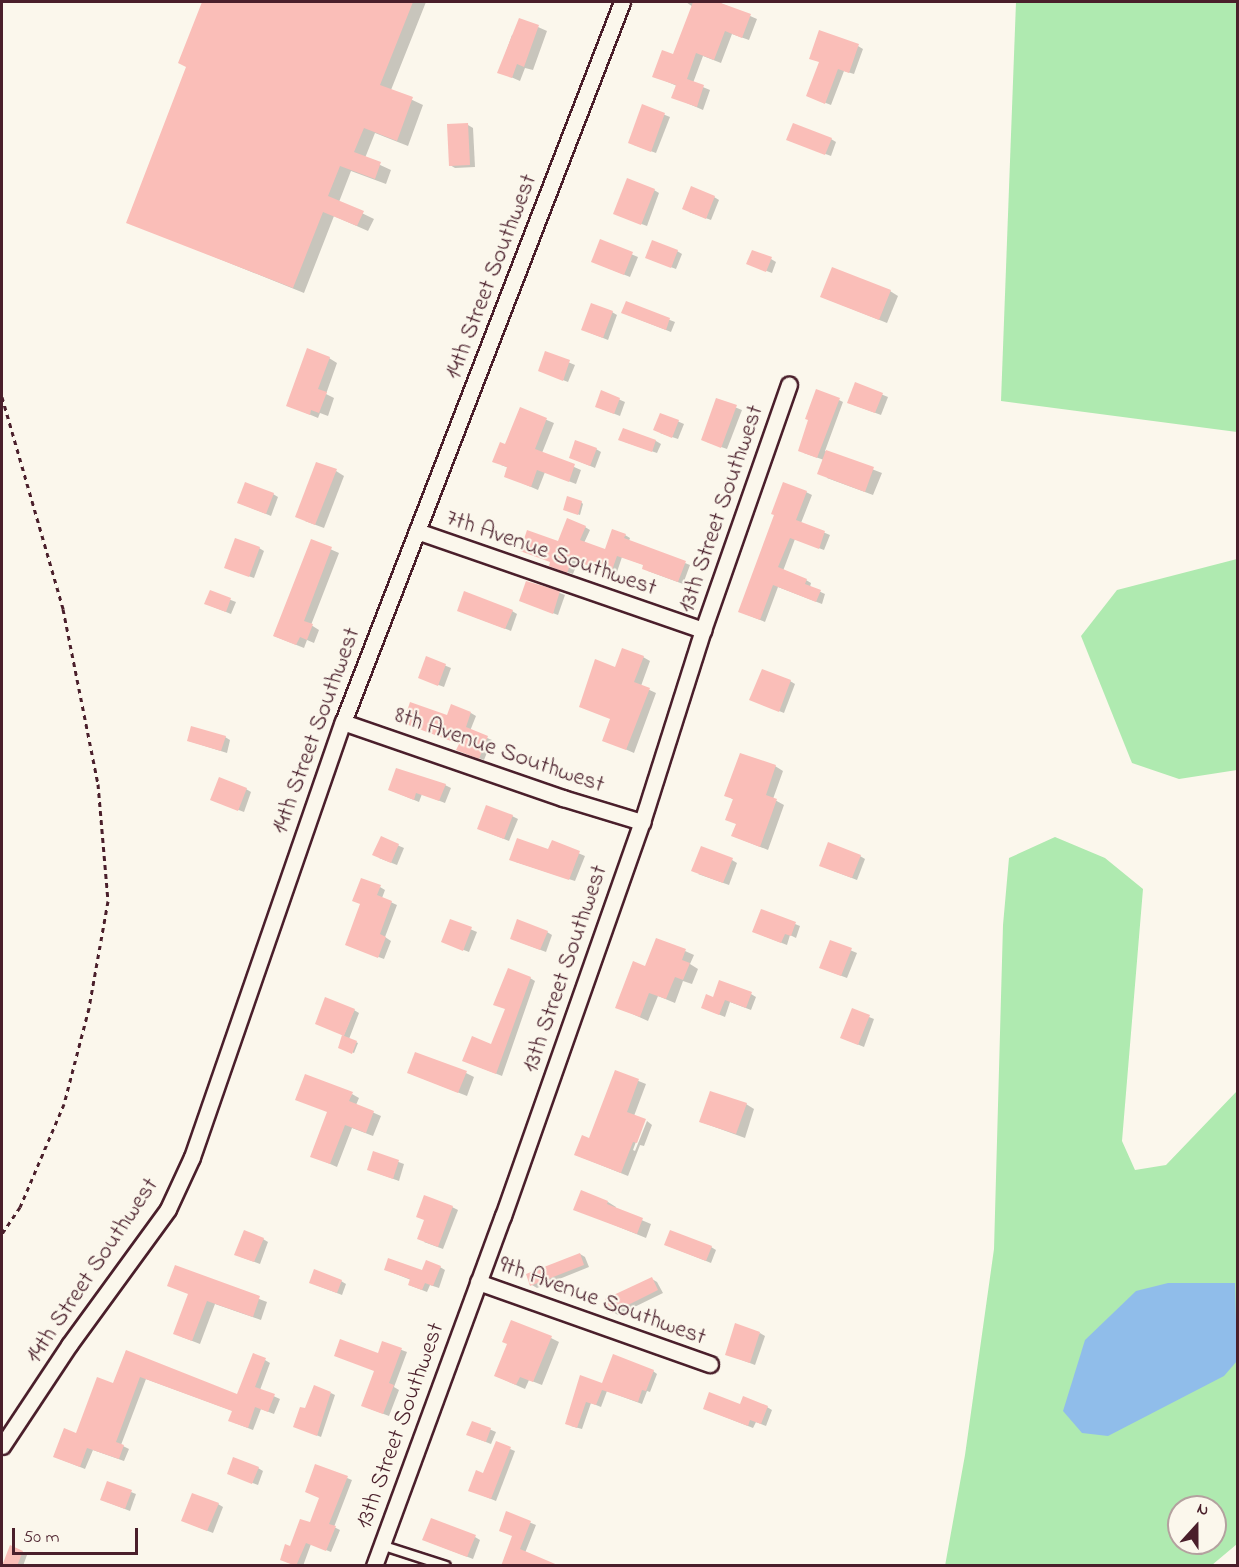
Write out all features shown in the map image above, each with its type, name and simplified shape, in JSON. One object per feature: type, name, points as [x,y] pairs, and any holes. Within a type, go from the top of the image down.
[{"type":"street","name":"14th Street Southwest","points":[[2,1446],[69,1345],[168,1209],[215,1097],[252,978],[343,722],[622,2]]},
{"type":"street","name":"13th Street Southwest","points":[[374,1566],[642,822],[703,630],[789,385]]},
{"type":"street","name":"7th Avenue Southwest","points":[[417,531],[703,630]]},
{"type":"street","name":"8th Avenue Southwest","points":[[343,722],[563,798],[642,822]]},
{"type":"street","name":"9th Avenue Southwest","points":[[478,1282],[710,1364]]},
{"type":"lane","points":[[381,1545],[446,1566]]},
{"type":"path","points":[[2,397],[63,609],[98,784],[108,901],[89,1008],[64,1104],[20,1207],[2,1234]]},
{"type":"green space","points":[[1016,2],[1237,2],[1237,432],[1001,401]]},
{"type":"green space","points":[[1237,559],[1237,770],[1179,779],[1132,763],[1081,636],[1117,590]]},
{"type":"green space","points":[[1055,837],[1105,858],[1143,889],[1122,1141],[1135,1170],[1166,1165],[1237,1091],[1237,1544],[1227,1552],[1227,1495],[1167,1495],[1167,1555],[1224,1555],[1212,1565],[945,1566],[965,1455],[994,1249],[1003,925],[1009,858]]},
{"type":"water","points":[[1168,1283],[1235,1283],[1237,1361],[1224,1376],[1108,1436],[1082,1433],[1063,1411],[1085,1340],[1136,1291]]},
{"type":"building","points":[[202,2],[413,2],[380,85],[413,97],[397,141],[364,128],[354,152],[381,162],[375,179],[340,166],[328,196],[364,211],[357,226],[323,212],[293,288],[126,223],[186,67],[178,63]]},
{"type":"building","points":[[693,2],[718,2],[751,14],[742,38],[725,31],[714,60],[696,53],[687,79],[704,85],[697,107],[671,98],[676,85],[652,77],[662,50],[673,54]]},
{"type":"building","points":[[519,18],[539,25],[524,67],[517,64],[512,78],[497,73]]},
{"type":"building","points":[[819,30],[859,44],[849,73],[838,69],[825,104],[806,96],[819,62],[809,59]]},
{"type":"building","points":[[642,104],[665,113],[651,152],[628,143]]},
{"type":"building","points":[[468,123],[470,165],[449,166],[447,124]]},
{"type":"building","points":[[793,123],[832,138],[825,155],[786,140]]},
{"type":"building","points":[[627,178],[655,189],[641,225],[613,214]]},
{"type":"building","points":[[691,186],[715,196],[706,219],[682,209]]},
{"type":"building","points":[[600,239],[633,252],[624,275],[591,262]]},
{"type":"building","points":[[652,240],[678,250],[671,268],[645,258]]},
{"type":"building","points":[[752,250],[772,257],[766,272],[746,264]]},
{"type":"building","points":[[832,267],[891,290],[879,320],[820,297]]},
{"type":"building","points":[[626,301],[670,318],[666,330],[621,313]]},
{"type":"building","points":[[591,303],[613,311],[603,338],[581,330]]},
{"type":"building","points":[[307,348],[330,357],[318,389],[327,392],[319,413],[311,410],[310,415],[286,406]]},
{"type":"building","points":[[545,351],[570,360],[563,381],[538,371]]},
{"type":"building","points":[[855,382],[883,393],[875,413],[847,403]]},
{"type":"building","points":[[816,389],[840,398],[817,458],[798,451],[808,420],[805,419]]},
{"type":"building","points":[[601,390],[620,398],[614,414],[595,407]]},
{"type":"building","points":[[716,398],[737,405],[721,448],[701,440]]},
{"type":"building","points":[[520,407],[547,418],[535,449],[575,464],[569,482],[537,470],[531,487],[504,477],[507,467],[492,462],[500,442],[505,444]]},
{"type":"building","points":[[660,413],[679,420],[672,438],[653,430]]},
{"type":"building","points":[[623,428],[656,440],[652,452],[618,440]]},
{"type":"building","points":[[575,440],[597,448],[590,466],[569,458]]},
{"type":"building","points":[[826,450],[874,467],[865,492],[817,474]]},
{"type":"building","points":[[316,462],[337,469],[315,525],[295,517]]},
{"type":"building","points":[[245,482],[274,493],[266,514],[237,503]]},
{"type":"building","points":[[783,482],[807,491],[796,520],[825,531],[819,549],[790,538],[778,567],[807,579],[805,584],[821,590],[816,602],[773,585],[760,620],[738,612],[774,515],[771,514]]},
{"type":"building","points":[[567,496],[582,501],[578,515],[563,510]]},
{"type":"building","points":[[567,518],[586,526],[580,540],[605,549],[612,529],[626,534],[624,538],[686,561],[678,582],[642,569],[643,565],[617,556],[611,573],[572,560],[567,573],[549,566],[550,562],[520,551],[527,530],[558,541]]},
{"type":"building","points":[[235,538],[260,547],[249,577],[224,568]]},
{"type":"building","points":[[311,539],[332,547],[304,621],[313,624],[307,640],[300,637],[296,645],[273,636]]},
{"type":"building","points":[[526,581],[560,591],[553,614],[519,601]]},
{"type":"building","points":[[210,590],[231,598],[226,612],[204,604]]},
{"type":"building","points":[[464,591],[513,610],[505,629],[457,611]]},
{"type":"building","points":[[622,648],[644,656],[634,682],[650,688],[626,750],[602,741],[610,719],[579,707],[595,659],[615,667]]},
{"type":"building","points":[[426,656],[446,664],[438,686],[418,678]]},
{"type":"building","points":[[762,669],[791,680],[779,712],[749,700]]},
{"type":"building","points":[[410,702],[447,715],[451,704],[471,712],[466,727],[488,736],[479,759],[456,750],[459,744],[403,723]]},
{"type":"building","points":[[191,726],[226,736],[221,751],[187,741]]},
{"type":"building","points":[[740,753],[776,765],[766,795],[777,799],[760,847],[731,836],[736,824],[725,820],[733,799],[724,796]]},
{"type":"building","points":[[396,768],[446,784],[439,801],[416,793],[414,800],[388,790]]},
{"type":"building","points":[[219,777],[247,788],[238,811],[210,800]]},
{"type":"building","points":[[486,805],[513,815],[504,839],[477,829]]},
{"type":"building","points":[[381,836],[399,844],[391,863],[372,855]]},
{"type":"building","points":[[517,838],[548,849],[552,840],[580,851],[569,880],[509,860]]},
{"type":"building","points":[[828,842],[861,855],[852,878],[819,866]]},
{"type":"building","points":[[701,846],[733,858],[723,883],[691,871]]},
{"type":"building","points":[[361,878],[381,885],[377,895],[392,901],[380,934],[386,937],[378,958],[345,945],[360,904],[352,901]]},
{"type":"building","points":[[761,909],[796,922],[791,936],[785,934],[781,943],[752,932]]},
{"type":"building","points":[[450,919],[472,927],[463,951],[441,942]]},
{"type":"building","points":[[517,919],[548,931],[540,950],[510,939]]},
{"type":"building","points":[[656,938],[686,949],[682,960],[690,963],[683,980],[675,977],[666,999],[649,993],[640,1017],[615,1008],[633,961],[645,966]]},
{"type":"building","points":[[830,940],[852,948],[841,976],[819,968]]},
{"type":"building","points":[[508,968],[531,977],[496,1074],[462,1061],[472,1036],[491,1044],[505,1009],[493,1005]]},
{"type":"building","points":[[719,980],[752,992],[746,1008],[725,1000],[719,1015],[701,1008],[706,994],[713,997]]},
{"type":"building","points":[[325,997],[355,1009],[344,1036],[315,1024]]},
{"type":"building","points":[[852,1008],[870,1015],[858,1045],[840,1038]]},
{"type":"building","points":[[342,1035],[357,1041],[352,1054],[338,1048]]},
{"type":"building","points":[[415,1052],[467,1071],[458,1093],[407,1073]]},
{"type":"building","points":[[615,1070],[639,1079],[627,1112],[646,1119],[637,1143],[633,1142],[621,1173],[574,1155],[582,1135],[589,1138]]},
{"type":"building","points":[[305,1074],[353,1092],[349,1101],[374,1111],[366,1133],[345,1125],[330,1164],[310,1157],[327,1112],[295,1100]]},
{"type":"building","points":[[710,1091],[747,1103],[736,1134],[699,1122]]},
{"type":"building","points":[[373,1151],[399,1160],[393,1179],[367,1170]]},
{"type":"building","points":[[581,1190],[608,1201],[607,1204],[643,1218],[637,1234],[573,1210]]},
{"type":"building","points":[[424,1195],[453,1206],[438,1247],[417,1239],[424,1220],[416,1217]]},
{"type":"building","points":[[244,1230],[264,1238],[254,1262],[234,1255]]},
{"type":"building","points":[[670,1230],[712,1246],[706,1261],[664,1245]]},
{"type":"building","points":[[580,1253],[584,1265],[530,1286],[526,1274]]},
{"type":"building","points":[[388,1258],[422,1270],[426,1260],[441,1266],[433,1286],[425,1283],[422,1290],[408,1285],[410,1279],[384,1270]]},
{"type":"building","points":[[175,1265],[260,1296],[253,1317],[207,1301],[192,1341],[173,1334],[188,1294],[167,1286]]},
{"type":"building","points":[[314,1269],[342,1280],[337,1293],[309,1283]]},
{"type":"building","points":[[652,1277],[658,1290],[612,1313],[605,1299]]},
{"type":"building","points":[[511,1320],[552,1336],[533,1382],[520,1377],[516,1385],[494,1376],[507,1344],[502,1342]]},
{"type":"building","points":[[735,1323],[760,1332],[750,1363],[725,1355]]},
{"type":"building","points":[[340,1339],[378,1353],[382,1341],[402,1348],[389,1383],[394,1385],[383,1414],[361,1406],[374,1371],[334,1356]]},
{"type":"building","points":[[126,1350],[237,1394],[253,1353],[266,1358],[255,1387],[275,1394],[268,1412],[255,1407],[248,1428],[228,1421],[232,1411],[140,1377],[116,1442],[124,1445],[119,1459],[87,1448],[80,1467],[53,1457],[64,1428],[76,1433],[97,1377],[113,1383]]},
{"type":"building","points":[[613,1354],[654,1370],[646,1391],[642,1390],[638,1402],[602,1390],[596,1405],[586,1402],[577,1428],[565,1424],[580,1375],[602,1383]]},
{"type":"building","points":[[314,1385],[331,1392],[317,1436],[293,1427],[300,1407],[305,1408]]},
{"type":"building","points":[[709,1392],[740,1404],[743,1396],[768,1406],[761,1424],[750,1420],[748,1426],[703,1409]]},
{"type":"building","points":[[472,1421],[491,1428],[486,1442],[466,1435]]},
{"type":"building","points":[[496,1441],[511,1447],[491,1499],[468,1491],[476,1470],[483,1473]]},
{"type":"building","points":[[233,1457],[259,1467],[252,1484],[227,1474]]},
{"type":"building","points":[[315,1464],[348,1476],[329,1524],[336,1526],[326,1551],[306,1543],[296,1566],[280,1560],[285,1544],[290,1546],[300,1519],[310,1522],[319,1498],[305,1492]]},
{"type":"building","points":[[107,1481],[132,1490],[125,1509],[100,1500]]},
{"type":"building","points":[[192,1493],[219,1503],[207,1531],[181,1521]]},
{"type":"building","points":[[506,1511],[531,1521],[520,1549],[560,1566],[501,1566],[512,1536],[499,1531]]},
{"type":"building","points":[[431,1518],[476,1535],[467,1557],[422,1540]]},
{"type":"building","points":[[10,1545],[23,1551],[17,1566],[2,1566]]}]
